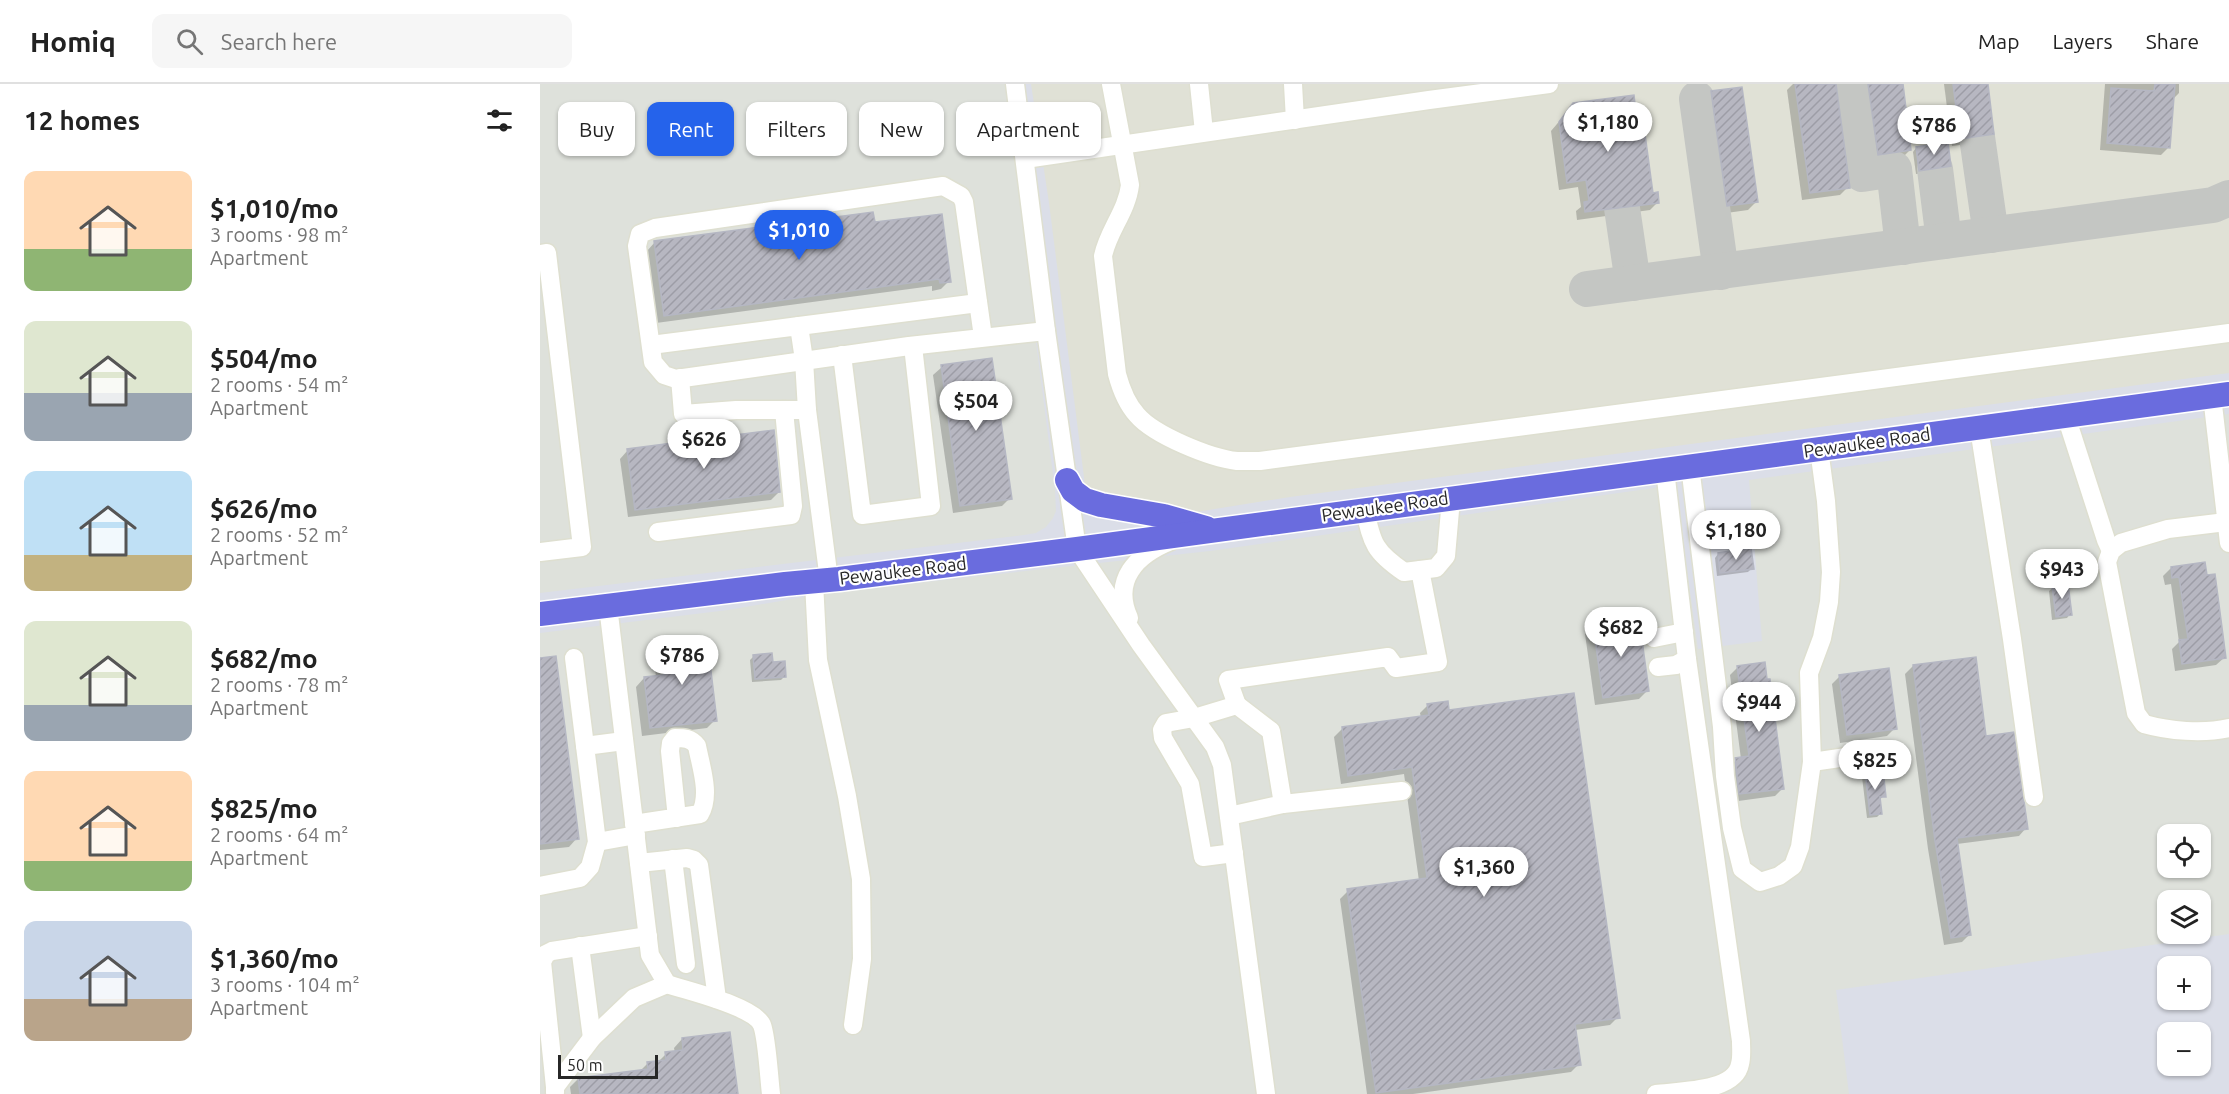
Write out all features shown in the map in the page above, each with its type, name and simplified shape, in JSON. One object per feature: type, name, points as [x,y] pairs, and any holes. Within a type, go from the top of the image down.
[{"type":"main road","name":"Pewaukee Road","points":[[540,614],[1077,549],[2221,395]]},
{"type":"main road","points":[[1067,480],[1073,491],[1085,500],[1164,516],[1205,532]]},
{"type":"street","points":[[1015,84],[1046,331],[1077,549],[1141,645],[1215,747],[1222,765],[1266,1094]]},
{"type":"street","points":[[1111,84],[1130,185],[1129,196],[1106,242],[1102,256],[1121,391],[1133,410],[1150,428],[1198,449],[1235,461],[1272,459],[2229,333]]},
{"type":"street","points":[[1199,84],[1204,132]]},
{"type":"street","points":[[1293,84],[1295,120]]},
{"type":"street","points":[[1025,159],[1295,120],[1429,92],[1549,84]]},
{"type":"street","points":[[983,337],[964,202],[961,196],[943,186],[655,228],[640,234],[637,246],[653,362],[664,375],[680,378],[842,355],[1046,331]]},
{"type":"street","points":[[540,254],[547,253],[582,547],[540,552]]},
{"type":"street","points":[[651,345],[978,303]]},
{"type":"street","points":[[799,326],[804,360],[821,581],[818,660],[847,796],[861,879],[862,959],[853,1024]]},
{"type":"street","points":[[842,355],[862,515],[931,506],[913,346]]},
{"type":"street","points":[[680,378],[683,414],[736,410],[807,410]]},
{"type":"street","points":[[2221,395],[2226,522],[2229,543]]},
{"type":"street","points":[[658,532],[791,515],[793,506],[784,410]]},
{"type":"street","points":[[2066,416],[2111,551],[2108,562],[2136,713],[2144,724],[2155,727],[2198,730],[2229,728]]},
{"type":"street","points":[[1979,428],[2034,797]]},
{"type":"street","points":[[1690,466],[1732,828],[1742,869],[1760,882],[1779,876],[1793,866],[1800,847],[1812,762],[1809,673],[1821,638],[1829,602],[1831,572],[1826,501],[1819,449]]},
{"type":"street","points":[[1656,1094],[1714,1087],[1733,1078],[1740,1066],[1741,1041],[1687,659],[1665,470]]},
{"type":"street","points":[[1365,510],[1370,536],[1383,558],[1404,572],[1436,568],[1446,556],[1451,499]]},
{"type":"street","points":[[2111,551],[2121,543],[2168,529],[2226,522]]},
{"type":"street","points":[[1141,645],[1125,609],[1124,592],[1128,573],[1138,560],[1155,548],[1205,532]]},
{"type":"street","points":[[1283,804],[1271,731],[1237,705],[1228,680],[1388,657],[1396,668],[1438,662],[1420,570]]},
{"type":"street","points":[[608,606],[650,955],[666,984]]},
{"type":"street","points":[[1654,638],[1684,632]]},
{"type":"street","points":[[540,886],[580,878],[590,867],[597,842],[574,658]]},
{"type":"street","points":[[1658,668],[1676,665],[1687,659]]},
{"type":"street","points":[[1234,853],[1203,857],[1190,784],[1163,738],[1162,730],[1166,723],[1194,718],[1237,705]]},
{"type":"street","points":[[585,746],[624,741]]},
{"type":"street","points":[[1812,762],[1888,751]]},
{"type":"street","points":[[1229,816],[1283,804],[1402,790]]},
{"type":"street","points":[[597,842],[677,818]]},
{"type":"street","points":[[639,863],[687,858],[699,865],[717,999]]},
{"type":"street","points":[[673,859],[686,964]]},
{"type":"street","points":[[555,1090],[542,962],[546,954],[580,946],[648,936]]},
{"type":"street","points":[[580,946],[592,1038]]},
{"type":"street","points":[[555,1090],[592,1038],[634,998],[666,984],[717,999],[756,1016],[763,1026],[771,1094]]},
{"type":"shaded area","points":[[540,84],[1009,84],[1011,102],[956,102],[956,156],[1017,156],[1036,342],[1055,490],[1056,511],[1046,527],[1036,533],[1024,535],[540,593]]},
{"type":"shaded area","points":[[1031,84],[2229,84],[2229,373],[1290,497],[1196,512],[1122,503],[1101,498],[1085,485],[1042,156],[1101,156],[1101,102],[1034,102]]},
{"type":"shaded area","points":[[2229,414],[2229,934],[2211,937],[2211,890],[2157,890],[2157,944],[2159,944],[1836,990],[1849,1094],[540,1094],[540,633],[728,610],[833,592],[1210,551],[1675,485],[1698,649],[1762,641],[1749,480]]},
{"type":"building","points":[[1795,84],[1836,84],[1850,188],[1810,193]]},
{"type":"building","points":[[1868,84],[1903,84],[1911,150],[1878,155]]},
{"type":"building","points":[[1953,84],[1988,84],[1994,134],[1960,139]]},
{"type":"building","points":[[2155,84],[2175,84],[2170,148],[2107,143],[2111,88],[2154,91]]},
{"type":"building","points":[[1742,87],[1758,202],[1727,206],[1711,91]]},
{"type":"building","points":[[1634,95],[1636,113],[1642,112],[1653,193],[1658,192],[1659,203],[1585,212],[1584,202],[1589,201],[1586,180],[1567,183],[1559,122],[1573,103]]},
{"type":"building","points":[[1948,142],[1951,166],[1919,171],[1916,147]]},
{"type":"building","points":[[873,212],[875,222],[942,214],[951,282],[940,283],[939,279],[664,316],[654,241]]},
{"type":"building","points":[[992,358],[1012,499],[960,506],[941,365]]},
{"type":"building","points":[[774,430],[780,492],[635,510],[627,449]]},
{"type":"building","points":[[1751,548],[1754,569],[1720,573],[1718,553]]},
{"type":"building","points":[[2205,562],[2207,575],[2215,574],[2226,658],[2182,664],[2179,640],[2188,639],[2179,577],[2172,578],[2171,567]]},
{"type":"building","points":[[2068,584],[2072,615],[2056,617],[2052,586]]},
{"type":"building","points":[[1639,618],[1649,691],[1603,698],[1593,624]]},
{"type":"building","points":[[707,638],[717,721],[650,728],[644,677],[664,675],[661,644]]},
{"type":"building","points":[[772,653],[773,662],[785,661],[786,677],[755,679],[753,655]]},
{"type":"building","points":[[556,656],[579,839],[540,844],[540,658]]},
{"type":"building","points":[[1976,657],[1986,736],[2014,732],[2028,829],[1957,838],[1971,935],[1951,938],[1935,841],[1913,665]]},
{"type":"building","points":[[1765,662],[1767,679],[1770,679],[1784,789],[1739,794],[1735,758],[1749,756],[1737,666]]},
{"type":"building","points":[[1889,668],[1897,729],[1847,735],[1839,675]]},
{"type":"building","points":[[1574,693],[1620,1018],[1575,1024],[1581,1065],[1376,1093],[1347,889],[1427,878],[1412,767],[1348,776],[1342,727],[1429,715],[1427,704],[1448,701],[1449,710]]},
{"type":"building","points":[[1883,770],[1886,797],[1880,797],[1882,814],[1870,815],[1865,772]]},
{"type":"building","points":[[730,1032],[738,1094],[580,1094],[578,1078],[648,1069],[647,1062],[666,1060],[665,1052],[683,1050],[682,1038]]},
{"type":"taxiway","points":[[1850,84],[1862,174],[1894,169],[1903,247]]},
{"type":"taxiway","points":[[1697,99],[1721,272]]},
{"type":"taxiway","points":[[1977,137],[1991,235]]},
{"type":"taxiway","points":[[1935,169],[1944,241]]},
{"type":"taxiway","points":[[1587,289],[2213,205],[2229,198]]},
{"type":"taxiway","points":[[1622,208],[1633,283]]}]
